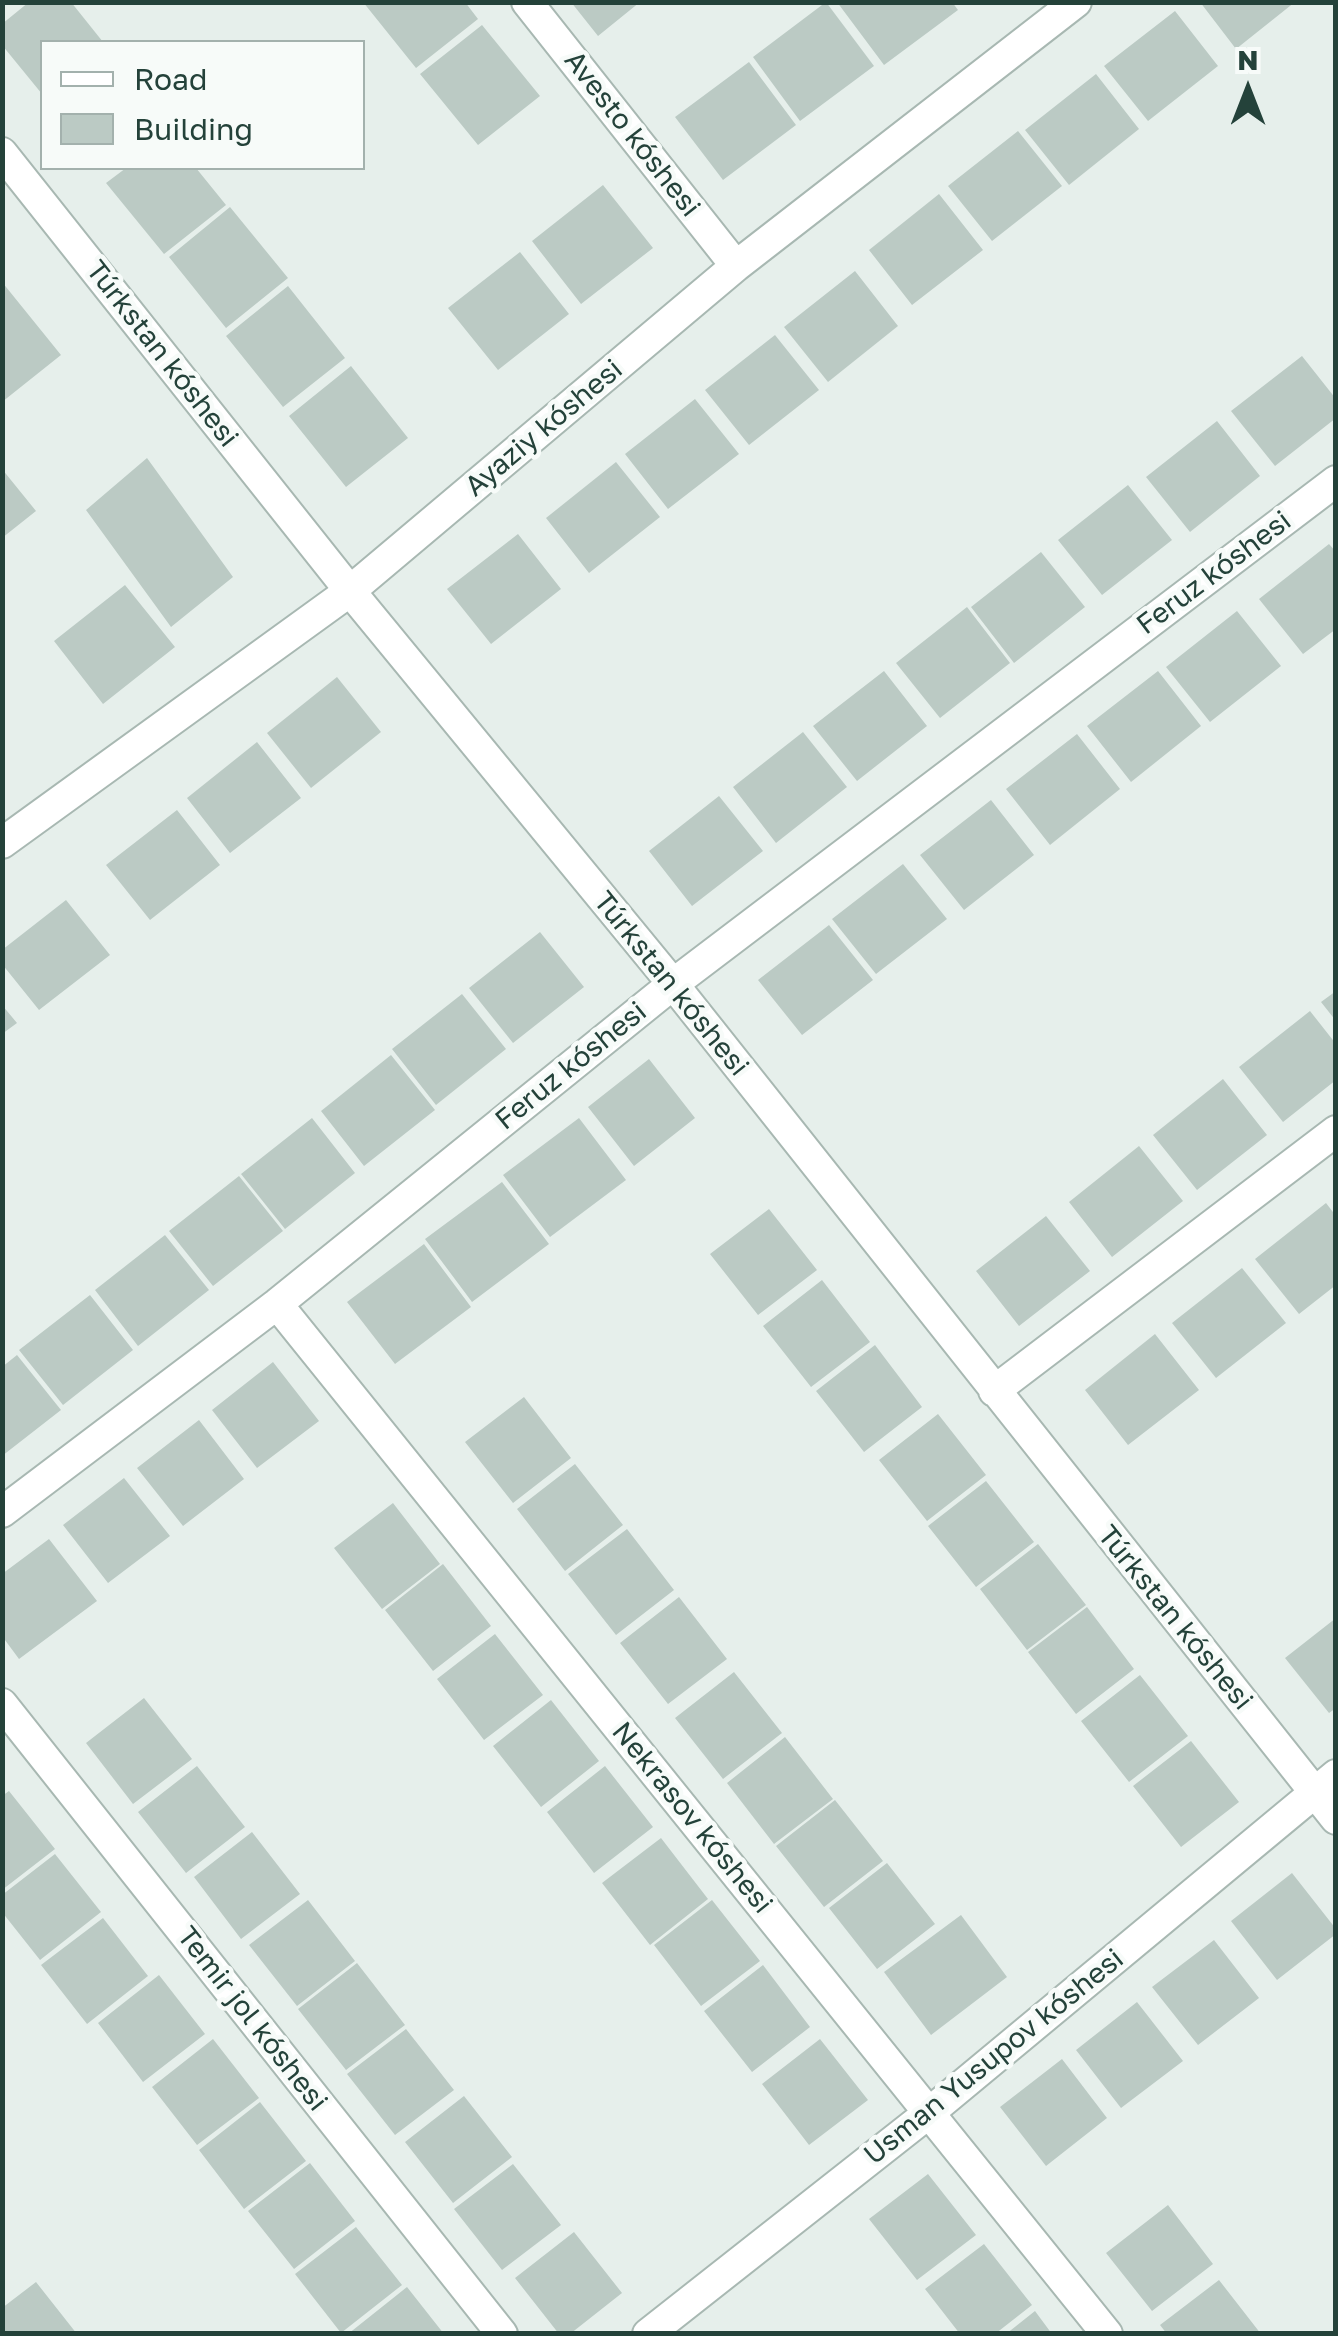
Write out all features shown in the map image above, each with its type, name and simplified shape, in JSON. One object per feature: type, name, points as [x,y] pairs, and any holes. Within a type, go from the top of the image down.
[{"type":"street","name":"Avesto kóshesi","points":[[528,2],[736,266]]},
{"type":"street","name":"Ayaziy kóshesi","points":[[2,842],[350,591],[736,266],[1076,2]]},
{"type":"street","name":"Túrkstan kóshesi","points":[[2,152],[350,591],[673,984],[994,1391],[1324,1783],[1336,1819]]},
{"type":"street","name":"Feruz kóshesi","points":[[2,1512],[277,1304],[673,984],[1336,480]]},
{"type":"street","points":[[994,1391],[1336,1132]]},
{"type":"street","name":"Nekrasov kóshesi","points":[[277,1304],[1107,2334]]},
{"type":"street","name":"Temir jol kóshesi","points":[[2,1704],[502,2334]]},
{"type":"street","name":"Usman Yusupov kóshesi","points":[[648,2334],[930,2112],[1324,1783]]},
{"type":"building","points":[[29,2],[71,2],[101,40],[40,40],[40,92],[2,45],[2,24]]},
{"type":"building","points":[[363,2],[465,2],[478,19],[416,68]]},
{"type":"building","points":[[571,2],[640,2],[598,36]]},
{"type":"building","points":[[826,2],[874,66],[800,121],[753,57]]},
{"type":"building","points":[[837,2],[952,2],[958,10],[884,65]]},
{"type":"building","points":[[1200,2],[1295,2],[1236,49]]},
{"type":"building","points":[[1175,11],[1218,66],[1148,121],[1104,66]]},
{"type":"building","points":[[482,25],[540,96],[478,145],[420,74]]},
{"type":"building","points":[[749,62],[796,125],[723,180],[675,117]]},
{"type":"building","points":[[1096,74],[1139,129],[1069,185],[1025,130]]},
{"type":"building","points":[[1018,131],[1062,186],[992,241],[948,186]]},
{"type":"building","points":[[123,170],[198,170],[226,205],[164,254],[106,183]]},
{"type":"building","points":[[603,185],[653,248],[581,304],[532,241]]},
{"type":"building","points":[[939,194],[983,250],[912,305],[869,250]]},
{"type":"building","points":[[230,207],[288,278],[226,328],[169,257]]},
{"type":"building","points":[[520,252],[569,314],[498,370],[448,308]]},
{"type":"building","points":[[855,271],[898,326],[828,382],[784,327]]},
{"type":"building","points":[[2,282],[61,355],[2,402]]},
{"type":"building","points":[[288,286],[345,358],[283,407],[226,336]]},
{"type":"building","points":[[775,335],[819,390],[749,445],[705,390]]},
{"type":"building","points":[[1302,356],[1336,399],[1336,418],[1275,466],[1231,411]]},
{"type":"building","points":[[351,366],[408,438],[346,487],[289,416]]},
{"type":"building","points":[[695,399],[739,454],[668,509],[625,454]]},
{"type":"building","points":[[1217,421],[1260,476],[1190,532],[1146,477]]},
{"type":"building","points":[[147,458],[233,577],[171,627],[86,510]]},
{"type":"building","points":[[616,462],[660,517],[589,573],[546,518]]},
{"type":"building","points":[[2,469],[36,511],[2,538]]},
{"type":"building","points":[[1128,485],[1172,540],[1102,595],[1058,540]]},
{"type":"building","points":[[518,534],[561,589],[491,644],[447,589]]},
{"type":"building","points":[[1329,544],[1336,552],[1336,629],[1303,654],[1259,599]]},
{"type":"building","points":[[1041,552],[1085,607],[1014,663],[971,607]]},
{"type":"building","points":[[125,585],[175,647],[103,704],[54,641]]},
{"type":"building","points":[[967,607],[1010,663],[940,718],[896,663]]},
{"type":"building","points":[[1237,611],[1281,666],[1210,722],[1166,667]]},
{"type":"building","points":[[884,671],[927,726],[857,781],[813,726]]},
{"type":"building","points":[[1158,671],[1201,726],[1131,782],[1087,726]]},
{"type":"building","points":[[337,677],[381,732],[311,788],[267,733]]},
{"type":"building","points":[[803,732],[847,787],[776,843],[733,787]]},
{"type":"building","points":[[1077,734],[1120,789],[1050,845],[1006,789]]},
{"type":"building","points":[[257,742],[301,798],[230,853],[187,798]]},
{"type":"building","points":[[719,796],[763,851],[692,906],[649,851]]},
{"type":"building","points":[[991,800],[1034,855],[964,910],[920,855]]},
{"type":"building","points":[[177,810],[220,865],[150,920],[106,865]]},
{"type":"building","points":[[903,864],[947,919],[876,974],[832,919]]},
{"type":"building","points":[[66,900],[110,955],[39,1010],[2,964],[2,950]]},
{"type":"building","points":[[829,925],[873,980],[802,1035],[758,980]]},
{"type":"building","points":[[540,932],[584,987],[513,1043],[469,988]]},
{"type":"building","points":[[1336,991],[1336,1021],[1321,1002]]},
{"type":"building","points":[[462,994],[506,1049],[436,1105],[392,1049]]},
{"type":"building","points":[[2,1005],[17,1023],[2,1034]]},
{"type":"building","points":[[1310,1011],[1336,1044],[1336,1080],[1283,1122],[1239,1067]]},
{"type":"building","points":[[391,1055],[435,1110],[364,1166],[321,1111]]},
{"type":"building","points":[[649,1059],[695,1118],[634,1166],[588,1107]]},
{"type":"building","points":[[1223,1079],[1267,1135],[1197,1190],[1153,1135]]},
{"type":"building","points":[[312,1118],[355,1173],[285,1229],[241,1174]]},
{"type":"building","points":[[579,1118],[626,1180],[550,1237],[503,1175]]},
{"type":"building","points":[[1139,1146],[1183,1201],[1112,1257],[1069,1202]]},
{"type":"building","points":[[239,1176],[283,1231],[213,1286],[169,1231]]},
{"type":"building","points":[[502,1182],[549,1244],[472,1302],[425,1239]]},
{"type":"building","points":[[1326,1203],[1336,1216],[1336,1285],[1299,1314],[1255,1259]]},
{"type":"building","points":[[769,1209],[817,1270],[758,1315],[710,1254]]},
{"type":"building","points":[[1046,1216],[1090,1271],[1019,1326],[976,1271]]},
{"type":"building","points":[[165,1235],[209,1290],[138,1346],[95,1290]]},
{"type":"building","points":[[424,1244],[471,1307],[395,1364],[347,1302]]},
{"type":"building","points":[[1242,1268],[1286,1323],[1216,1378],[1172,1323]]},
{"type":"building","points":[[822,1280],[870,1342],[811,1387],[763,1326]]},
{"type":"building","points":[[90,1295],[133,1350],[63,1405],[19,1350]]},
{"type":"building","points":[[1155,1334],[1199,1390],[1128,1445],[1085,1390]]},
{"type":"building","points":[[875,1345],[922,1407],[864,1452],[816,1391]]},
{"type":"building","points":[[17,1355],[61,1410],[2,1456],[2,1367]]},
{"type":"building","points":[[273,1362],[319,1421],[257,1468],[212,1410]]},
{"type":"building","points":[[524,1397],[571,1458],[513,1503],[465,1442]]},
{"type":"building","points":[[938,1414],[986,1475],[927,1521],[879,1460]]},
{"type":"building","points":[[199,1420],[244,1479],[183,1526],[137,1468]]},
{"type":"building","points":[[575,1464],[623,1525],[565,1571],[517,1509]]},
{"type":"building","points":[[124,1478],[170,1536],[108,1583],[63,1525]]},
{"type":"building","points":[[986,1481],[1034,1542],[976,1587],[928,1526]]},
{"type":"building","points":[[393,1503],[440,1564],[382,1609],[334,1548]]},
{"type":"building","points":[[627,1529],[674,1590],[616,1635],[568,1574]]},
{"type":"building","points":[[49,1539],[97,1601],[19,1659],[2,1636],[2,1574]]},
{"type":"building","points":[[1038,1544],[1086,1605],[1027,1650],[980,1589]]},
{"type":"building","points":[[443,1564],[491,1626],[433,1671],[385,1610]]},
{"type":"building","points":[[679,1597],[727,1659],[668,1704],[620,1643]]},
{"type":"building","points":[[1087,1607],[1134,1669],[1076,1714],[1028,1652]]},
{"type":"building","points":[[1336,1618],[1336,1708],[1329,1713],[1285,1658]]},
{"type":"building","points":[[495,1634],[543,1695],[484,1740],[437,1679]]},
{"type":"building","points":[[734,1672],[782,1733],[723,1779],[675,1718]]},
{"type":"building","points":[[1140,1675],[1188,1736],[1129,1782],[1081,1721]]},
{"type":"building","points":[[144,1698],[192,1759],[133,1804],[86,1743]]},
{"type":"building","points":[[551,1700],[599,1761],[541,1807],[493,1746]]},
{"type":"building","points":[[785,1737],[833,1799],[774,1844],[727,1783]]},
{"type":"building","points":[[1191,1741],[1239,1802],[1181,1847],[1133,1786]]},
{"type":"building","points":[[197,1766],[245,1827],[186,1873],[138,1812]]},
{"type":"building","points":[[605,1766],[653,1827],[594,1873],[547,1812]]},
{"type":"building","points":[[9,1791],[55,1849],[2,1890],[2,1796]]},
{"type":"building","points":[[835,1800],[883,1861],[824,1907],[776,1846]]},
{"type":"building","points":[[252,1832],[300,1894],[241,1939],[194,1877]]},
{"type":"building","points":[[661,1838],[708,1899],[650,1945],[602,1883]]},
{"type":"building","points":[[55,1854],[101,1912],[40,1960],[2,1912],[2,1895]]},
{"type":"building","points":[[887,1863],[935,1924],[877,1969],[829,1908]]},
{"type":"building","points":[[1292,1873],[1336,1934],[1277,1980],[1231,1921]]},
{"type":"building","points":[[308,1900],[355,1961],[297,2006],[249,1945]]},
{"type":"building","points":[[712,1900],[760,1961],[701,2006],[654,1945]]},
{"type":"building","points":[[961,1915],[1007,1977],[931,2035],[884,1972]]},
{"type":"building","points":[[103,1918],[148,1976],[87,2024],[41,1965]]},
{"type":"building","points":[[1214,1940],[1259,1998],[1198,2045],[1152,1987]]},
{"type":"building","points":[[357,1963],[405,2025],[346,2070],[298,2009]]},
{"type":"building","points":[[763,1965],[810,2027],[752,2072],[704,2011]]},
{"type":"building","points":[[159,1975],[205,2034],[143,2082],[98,2023]]},
{"type":"building","points":[[1137,2002],[1183,2061],[1121,2108],[1076,2050]]},
{"type":"building","points":[[406,2029],[454,2090],[395,2135],[347,2074]]},
{"type":"building","points":[[213,2039],[259,2098],[197,2145],[152,2087]]},
{"type":"building","points":[[820,2039],[868,2100],[809,2145],[762,2084]]},
{"type":"building","points":[[1062,2059],[1107,2118],[1046,2166],[1000,2107]]},
{"type":"building","points":[[464,2096],[512,2157],[453,2203],[405,2142]]},
{"type":"building","points":[[260,2102],[306,2161],[244,2209],[199,2150]]},
{"type":"building","points":[[310,2163],[355,2221],[294,2269],[248,2211]]},
{"type":"building","points":[[513,2164],[561,2225],[502,2270],[454,2209]]},
{"type":"building","points":[[928,2174],[976,2235],[917,2280],[869,2219]]},
{"type":"building","points":[[1168,2205],[1213,2264],[1152,2311],[1106,2253]]},
{"type":"building","points":[[356,2227],[402,2285],[341,2333],[295,2274]]},
{"type":"building","points":[[574,2232],[622,2293],[570,2334],[559,2334],[515,2278]]},
{"type":"building","points":[[984,2244],[1032,2305],[995,2334],[960,2334],[925,2289]]},
{"type":"building","points":[[1219,2280],[1261,2334],[1167,2334],[1160,2325]]},
{"type":"building","points":[[36,2282],[77,2334],[2,2334],[2,2308]]},
{"type":"building","points":[[407,2287],[444,2334],[348,2334]]},
{"type":"building","points":[[1035,2311],[1052,2334],[1006,2334]]}]
